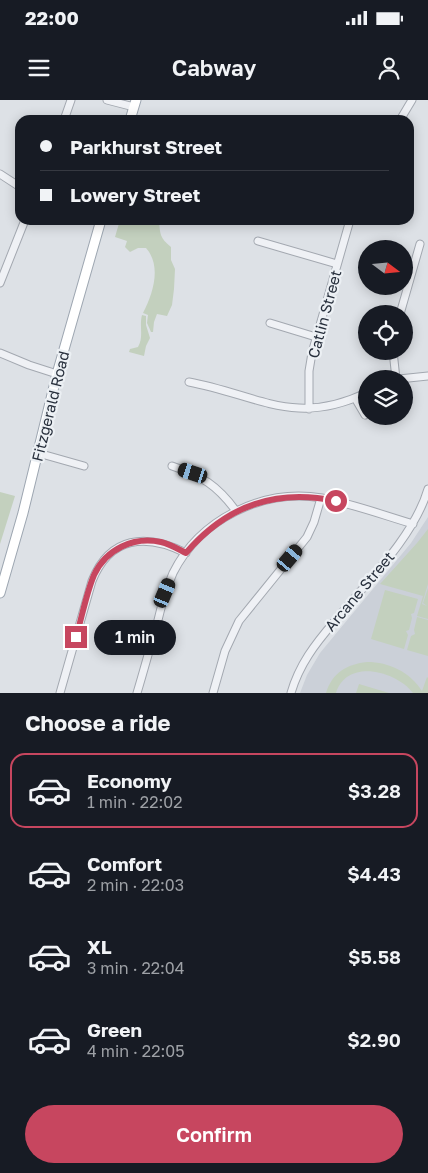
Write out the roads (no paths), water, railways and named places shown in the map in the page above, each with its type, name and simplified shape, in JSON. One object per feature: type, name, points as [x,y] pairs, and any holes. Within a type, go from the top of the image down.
[{"type":"main road","name":"Fitzgerald Road","points":[[0,593],[23,513],[57,374],[100,225]]},
{"type":"street","points":[[66,115],[71,100]]},
{"type":"street","points":[[107,100],[135,104]]},
{"type":"street","points":[[403,115],[412,100]]},
{"type":"street","points":[[0,174],[15,184]]},
{"type":"street","points":[[0,283],[24,225]]},
{"type":"street","name":"Catlin Street","points":[[309,409],[309,371],[316,336],[349,225]]},
{"type":"street","points":[[258,241],[337,264]]},
{"type":"street","points":[[403,305],[420,244]]},
{"type":"street","points":[[270,323],[316,336]]},
{"type":"street","points":[[0,353],[57,374]]},
{"type":"street","points":[[413,377],[428,376]]},
{"type":"street","points":[[189,382],[273,405],[309,409],[332,405],[358,397]]},
{"type":"street","points":[[355,398],[358,403]]},
{"type":"street","points":[[38,453],[84,466]]},
{"type":"street","points":[[172,466],[193,473],[210,482],[224,495],[236,511]]},
{"type":"street","name":"Arcane Street","points":[[291,693],[303,662],[316,643],[400,543],[413,524],[428,489]]},
{"type":"street","points":[[137,693],[165,593],[174,572],[186,553],[209,528],[236,511],[255,503],[277,498],[300,496],[321,498],[413,524]]},
{"type":"street","points":[[214,693],[225,651],[239,621],[307,537],[314,522],[321,498]]},
{"type":"street","points":[[60,693],[92,581],[100,564],[118,548],[140,541],[163,542],[186,553]]}]
